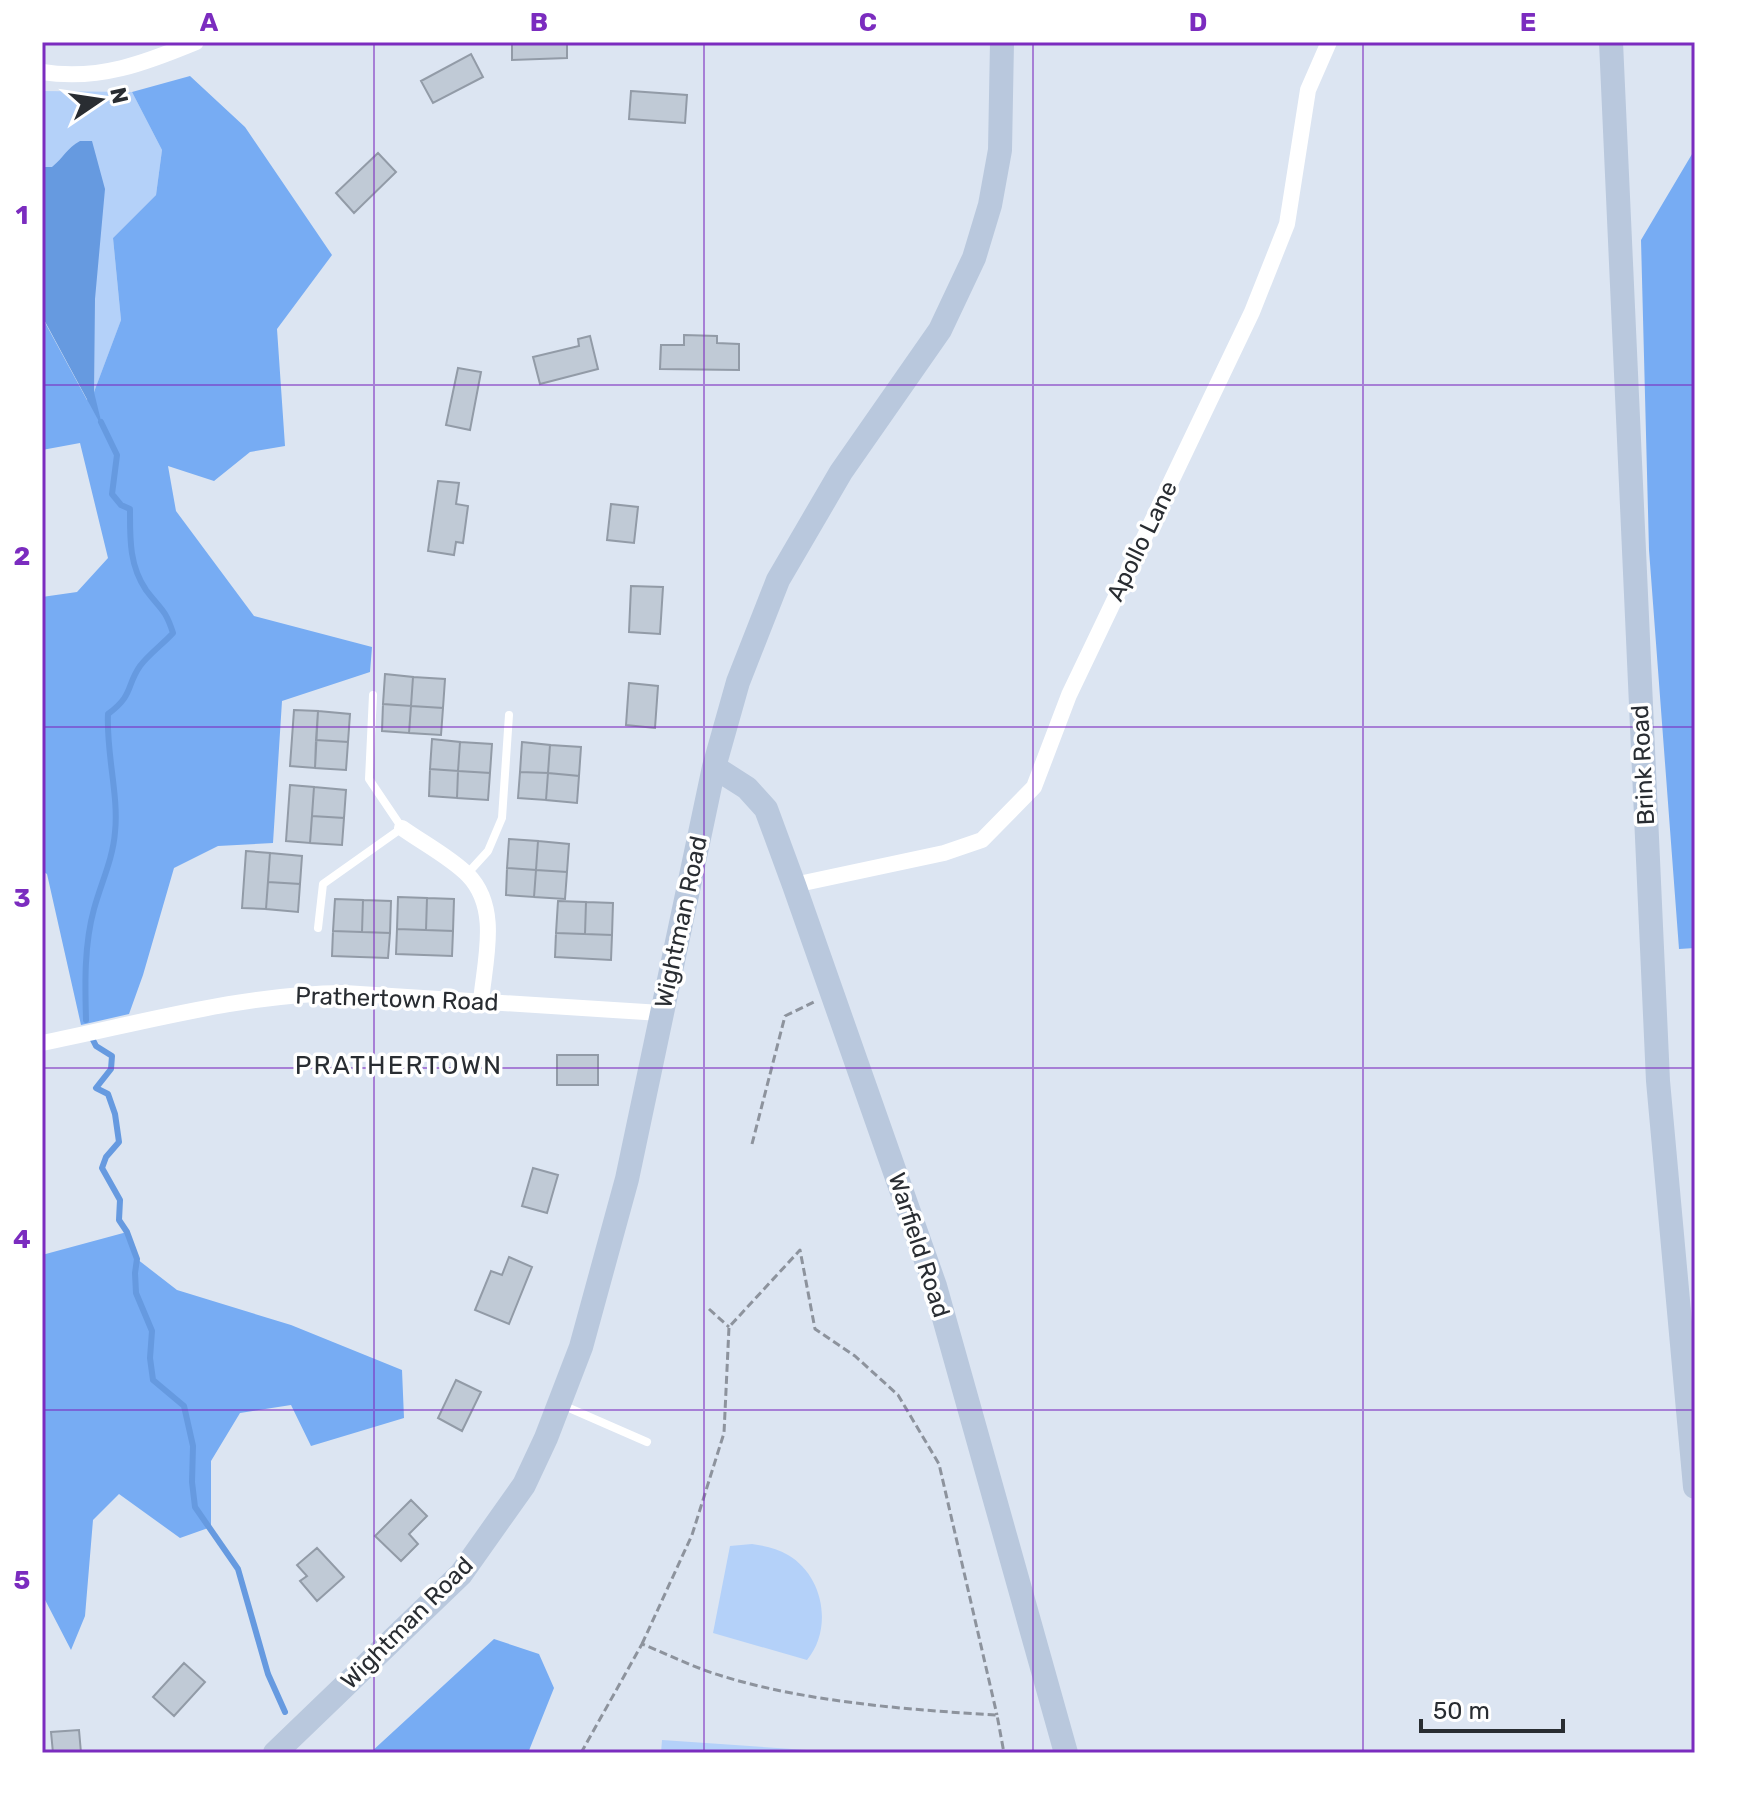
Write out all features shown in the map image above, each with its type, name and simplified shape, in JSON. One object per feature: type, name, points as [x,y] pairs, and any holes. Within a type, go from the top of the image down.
[{"type":"main road","name":"Wightman Road","points":[[275,1753],[461,1574],[524,1485],[560,1403],[581,1347],[627,1179],[714,767],[738,682],[778,580],[841,472],[940,330],[974,258],[990,205],[1000,150],[1002,42]]},
{"type":"main road","name":"Brink Road","points":[[1611,42],[1658,1081],[1687,1328],[1695,1487]]},
{"type":"main road","name":"Warfield Road","points":[[714,767],[747,788],[766,809],[794,885],[935,1286],[1066,1753]]},
{"type":"street","points":[[42,72],[105,72],[139,66],[196,42]]},
{"type":"street","name":"Apollo Lane","points":[[794,885],[944,853],[982,840],[1034,787],[1069,695],[1252,312],[1282,239],[1308,90],[1329,42]]},
{"type":"street","points":[[402,828],[467,874],[482,893],[488,918],[481,1001]]},
{"type":"street","name":"Prathertown Road","points":[[42,1043],[236,1003],[298,994],[344,993],[661,1013]]},
{"type":"lane","points":[[318,928],[323,884],[402,828],[369,779],[373,695]]},
{"type":"lane","points":[[467,874],[488,851],[502,818],[509,715]]},
{"type":"lane","points":[[560,1403],[647,1442]]},
{"type":"path","points":[[752,1144],[785,1016],[832,993]]},
{"type":"path","points":[[581,1753],[642,1644],[692,1535],[724,1433],[729,1327],[800,1250],[815,1329],[855,1356],[898,1395],[939,1464],[1004,1753]]},
{"type":"path","points":[[709,1309],[729,1327]]},
{"type":"path","points":[[642,1644],[720,1676],[779,1691],[997,1715]]},
{"type":"shaded area","points":[[190,76],[245,127],[332,255],[277,329],[285,446],[250,452],[214,481],[168,466],[176,511],[254,616],[372,647],[370,672],[282,701],[273,843],[218,846],[174,868],[129,1014],[81,1025],[47,874],[42,871],[42,597],[77,592],[108,558],[80,443],[42,450],[42,317],[87,400],[94,392],[121,320],[113,238],[156,195],[162,150],[132,92]]},
{"type":"shaded area","points":[[42,91],[132,92],[162,150],[156,195],[113,238],[121,320],[94,392],[42,317]]},
{"type":"shaded area","points":[[80,141],[92,141],[105,189],[95,299],[94,392],[103,429],[42,316],[42,167],[52,167]]},
{"type":"shaded area","points":[[1695,149],[1695,948],[1679,949],[1649,550],[1641,240]]},
{"type":"shaded area","points":[[127,1232],[137,1259],[177,1290],[291,1325],[402,1370],[404,1418],[311,1446],[291,1405],[240,1413],[211,1461],[211,1527],[180,1538],[119,1494],[93,1520],[85,1616],[71,1650],[42,1594],[42,1255]]},
{"type":"shaded area","points":[[752,1544],[788,1555],[800,1564],[817,1589],[822,1619],[815,1647],[807,1660],[713,1633],[730,1546]]},
{"type":"shaded area","points":[[494,1639],[539,1654],[554,1688],[528,1753],[370,1753]]},
{"type":"shaded area","points":[[662,1740],[851,1753],[661,1753]]},
{"type":"building","points":[[512,42],[567,42],[567,58],[512,60]]},
{"type":"building","points":[[471,54],[483,77],[433,103],[421,81]]},
{"type":"building","points":[[631,91],[687,95],[685,123],[629,119]]},
{"type":"building","points":[[378,153],[396,172],[354,213],[336,193]]},
{"type":"building","points":[[684,335],[717,336],[717,343],[739,344],[739,370],[660,369],[661,345],[684,345]]},
{"type":"building","points":[[590,336],[598,369],[540,384],[533,357],[579,346],[578,339]]},
{"type":"building","points":[[458,368],[481,372],[470,430],[446,425]]},
{"type":"building","points":[[438,481],[459,483],[456,504],[468,506],[463,543],[456,542],[454,555],[428,551]]},
{"type":"building","points":[[611,504],[638,507],[634,543],[607,540]]},
{"type":"building","points":[[631,586],[663,587],[660,634],[629,632]]},
{"type":"building","points":[[385,674],[413,677],[411,706],[383,704]]},
{"type":"building","points":[[413,677],[445,679],[443,708],[411,706]]},
{"type":"building","points":[[629,683],[658,686],[655,728],[626,725]]},
{"type":"building","points":[[383,704],[411,706],[409,733],[382,731]]},
{"type":"building","points":[[411,706],[443,708],[441,735],[409,733]]},
{"type":"building","points":[[294,710],[318,711],[315,768],[290,766]]},
{"type":"building","points":[[318,711],[350,714],[348,742],[316,740]]},
{"type":"building","points":[[432,739],[460,742],[458,771],[430,769]]},
{"type":"building","points":[[316,740],[348,742],[346,770],[315,768]]},
{"type":"building","points":[[460,742],[492,744],[490,773],[458,771]]},
{"type":"building","points":[[522,742],[550,745],[548,773],[520,772]]},
{"type":"building","points":[[550,745],[581,747],[579,776],[548,773]]},
{"type":"building","points":[[430,769],[458,771],[457,798],[429,796]]},
{"type":"building","points":[[458,771],[490,773],[488,800],[457,798]]},
{"type":"building","points":[[520,772],[548,773],[546,800],[518,798]]},
{"type":"building","points":[[548,773],[579,776],[577,803],[546,800]]},
{"type":"building","points":[[290,785],[314,787],[310,843],[286,841]]},
{"type":"building","points":[[314,787],[346,790],[344,818],[312,816]]},
{"type":"building","points":[[312,816],[344,818],[342,845],[310,843]]},
{"type":"building","points":[[509,839],[538,841],[536,870],[507,868]]},
{"type":"building","points":[[538,841],[569,844],[567,872],[536,870]]},
{"type":"building","points":[[246,851],[270,853],[266,909],[242,908]]},
{"type":"building","points":[[270,853],[302,856],[300,884],[268,882]]},
{"type":"building","points":[[507,868],[536,870],[534,897],[506,895]]},
{"type":"building","points":[[536,870],[567,872],[565,899],[534,897]]},
{"type":"building","points":[[268,882],[300,884],[298,912],[266,909]]},
{"type":"building","points":[[398,897],[427,898],[426,930],[397,929]]},
{"type":"building","points":[[427,898],[454,899],[453,931],[426,930]]},
{"type":"building","points":[[335,899],[363,900],[362,932],[333,931]]},
{"type":"building","points":[[363,900],[391,901],[390,933],[362,932]]},
{"type":"building","points":[[558,901],[586,902],[585,934],[556,933]]},
{"type":"building","points":[[586,902],[613,903],[612,935],[585,934]]},
{"type":"building","points":[[397,929],[453,931],[452,956],[396,954]]},
{"type":"building","points":[[333,931],[390,933],[388,958],[332,956]]},
{"type":"building","points":[[556,933],[612,935],[611,960],[555,957]]},
{"type":"building","points":[[557,1055],[598,1055],[598,1085],[557,1085]]},
{"type":"building","points":[[533,1168],[558,1175],[547,1213],[522,1206]]},
{"type":"building","points":[[509,1257],[532,1267],[509,1324],[475,1310],[491,1271],[502,1275]]},
{"type":"building","points":[[456,1380],[481,1392],[462,1431],[438,1418]]},
{"type":"building","points":[[411,1500],[427,1516],[409,1534],[418,1544],[401,1561],[375,1536]]},
{"type":"building","points":[[317,1548],[344,1577],[317,1601],[300,1581],[307,1576],[297,1565]]},
{"type":"building","points":[[184,1663],[205,1682],[174,1716],[153,1697]]},
{"type":"building","points":[[79,1730],[81,1753],[53,1753],[51,1732]]},
{"type":"waterway","points":[[86,1020],[88,936],[115,832],[108,714],[126,696],[140,666],[173,633],[165,613],[146,590],[136,571],[130,509],[121,505],[112,494],[117,455],[101,422]]},
{"type":"waterway","points":[[93,1040],[96,1046],[112,1056],[111,1069],[96,1088],[108,1094],[119,1142],[106,1157],[102,1168],[120,1200],[119,1220],[137,1259],[136,1293],[152,1331],[150,1358],[153,1380],[184,1406],[193,1446],[195,1507],[238,1569],[268,1674],[285,1712]]},
{"type":"district","name":"PRATHERTOWN","points":[[399,1065]]}]
